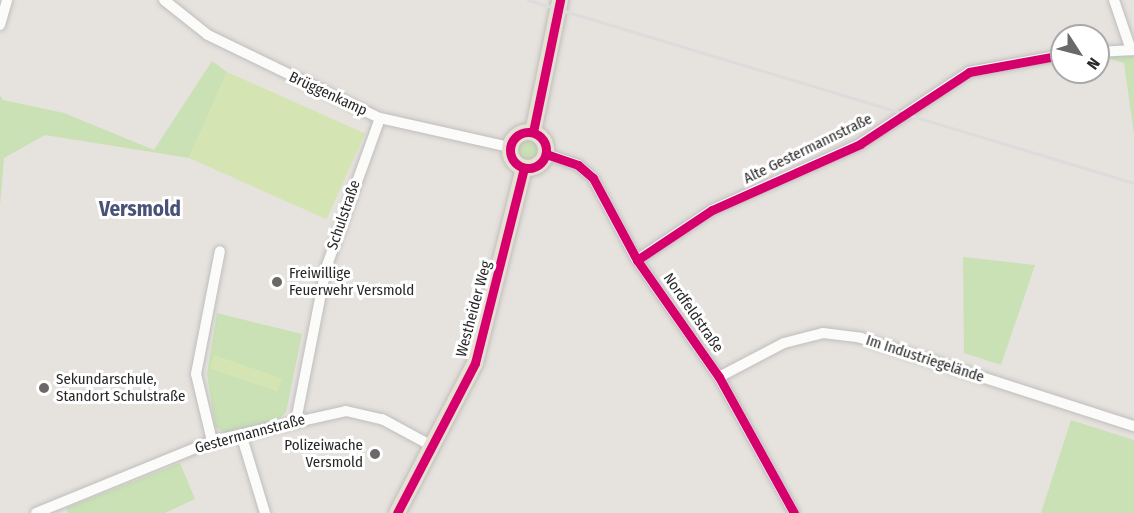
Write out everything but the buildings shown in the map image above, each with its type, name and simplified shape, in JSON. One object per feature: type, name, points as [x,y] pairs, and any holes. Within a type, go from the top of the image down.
[{"type":"main road","points":[[532,132],[560,0]]},
{"type":"main road","points":[[532,132],[545,142],[546,154],[538,165],[524,168],[514,162],[510,147],[520,133],[532,132]]},
{"type":"main road","name":"Westheider Weg","points":[[397,513],[485,336],[524,168]]},
{"type":"street","points":[[0,25],[7,0]]},
{"type":"street","name":"Brüggenkamp","points":[[164,0],[218,41],[381,118],[510,147]]},
{"type":"street","points":[[1110,51],[1132,50],[1114,0]]},
{"type":"street","name":"Alte Gestermannstraße","points":[[637,260],[712,210],[860,144],[969,72],[1050,57]]},
{"type":"street","name":"Schulstraße","points":[[296,421],[326,268],[381,118]]},
{"type":"street","name":"Nordfeldstraße","points":[[546,154],[572,162],[592,178],[637,260],[720,377],[794,513]]},
{"type":"street","points":[[212,441],[196,374],[220,251]]},
{"type":"street","name":"Im Industriegelände","points":[[720,377],[784,343],[823,333],[861,338],[1134,426]]},
{"type":"street","name":"Gestermannstraße","points":[[36,513],[212,441],[296,421],[357,410],[432,446]]},
{"type":"street","points":[[241,434],[266,513]]},
{"type":"green space","points":[[1134,52],[1134,134],[1124,63],[1110,59],[1110,54]]},
{"type":"green space","points":[[212,61],[227,72],[189,158],[45,135],[4,158],[0,206],[0,95],[3,100],[64,113],[154,150]]},
{"type":"green space","points":[[227,72],[365,133],[327,219],[189,158]]},
{"type":"green space","points":[[528,139],[536,142],[539,150],[536,158],[528,161],[520,158],[517,150],[520,142]]},
{"type":"green space","points":[[963,257],[1035,265],[1001,365],[964,353]]},
{"type":"green space","points":[[217,313],[302,334],[286,412],[278,420],[226,433],[215,427],[207,374]]},
{"type":"green space","points":[[214,355],[282,378],[278,392],[209,368]]},
{"type":"green space","points":[[1071,420],[1134,440],[1134,513],[1041,513]]},
{"type":"green space","points":[[180,463],[195,499],[165,513],[68,513],[66,508]]},
{"type":"railway","points":[[528,0],[1134,183]]},
{"type":"cycle path","points":[[533,132],[560,0]]},
{"type":"cycle path","points":[[637,260],[712,210],[860,144],[969,72],[1050,57]]},
{"type":"cycle path","points":[[528,132],[541,137],[546,150],[541,163],[528,168],[515,163],[510,150],[515,137],[528,132]]},
{"type":"cycle path","points":[[546,154],[578,165],[593,178],[637,260],[719,377],[794,513]]},
{"type":"cycle path","points":[[397,513],[475,363],[524,168]]},
{"type":"place","name":"Freiwillige Feuerwehr Versmold","points":[[277,282]]},
{"type":"place","name":"Sekundarschule, Standort Schulstraße","points":[[44,388]]},
{"type":"place","name":"Polizeiwache Versmold","points":[[375,454]]},
{"type":"district","name":"Versmold","points":[[140,209]]}]
